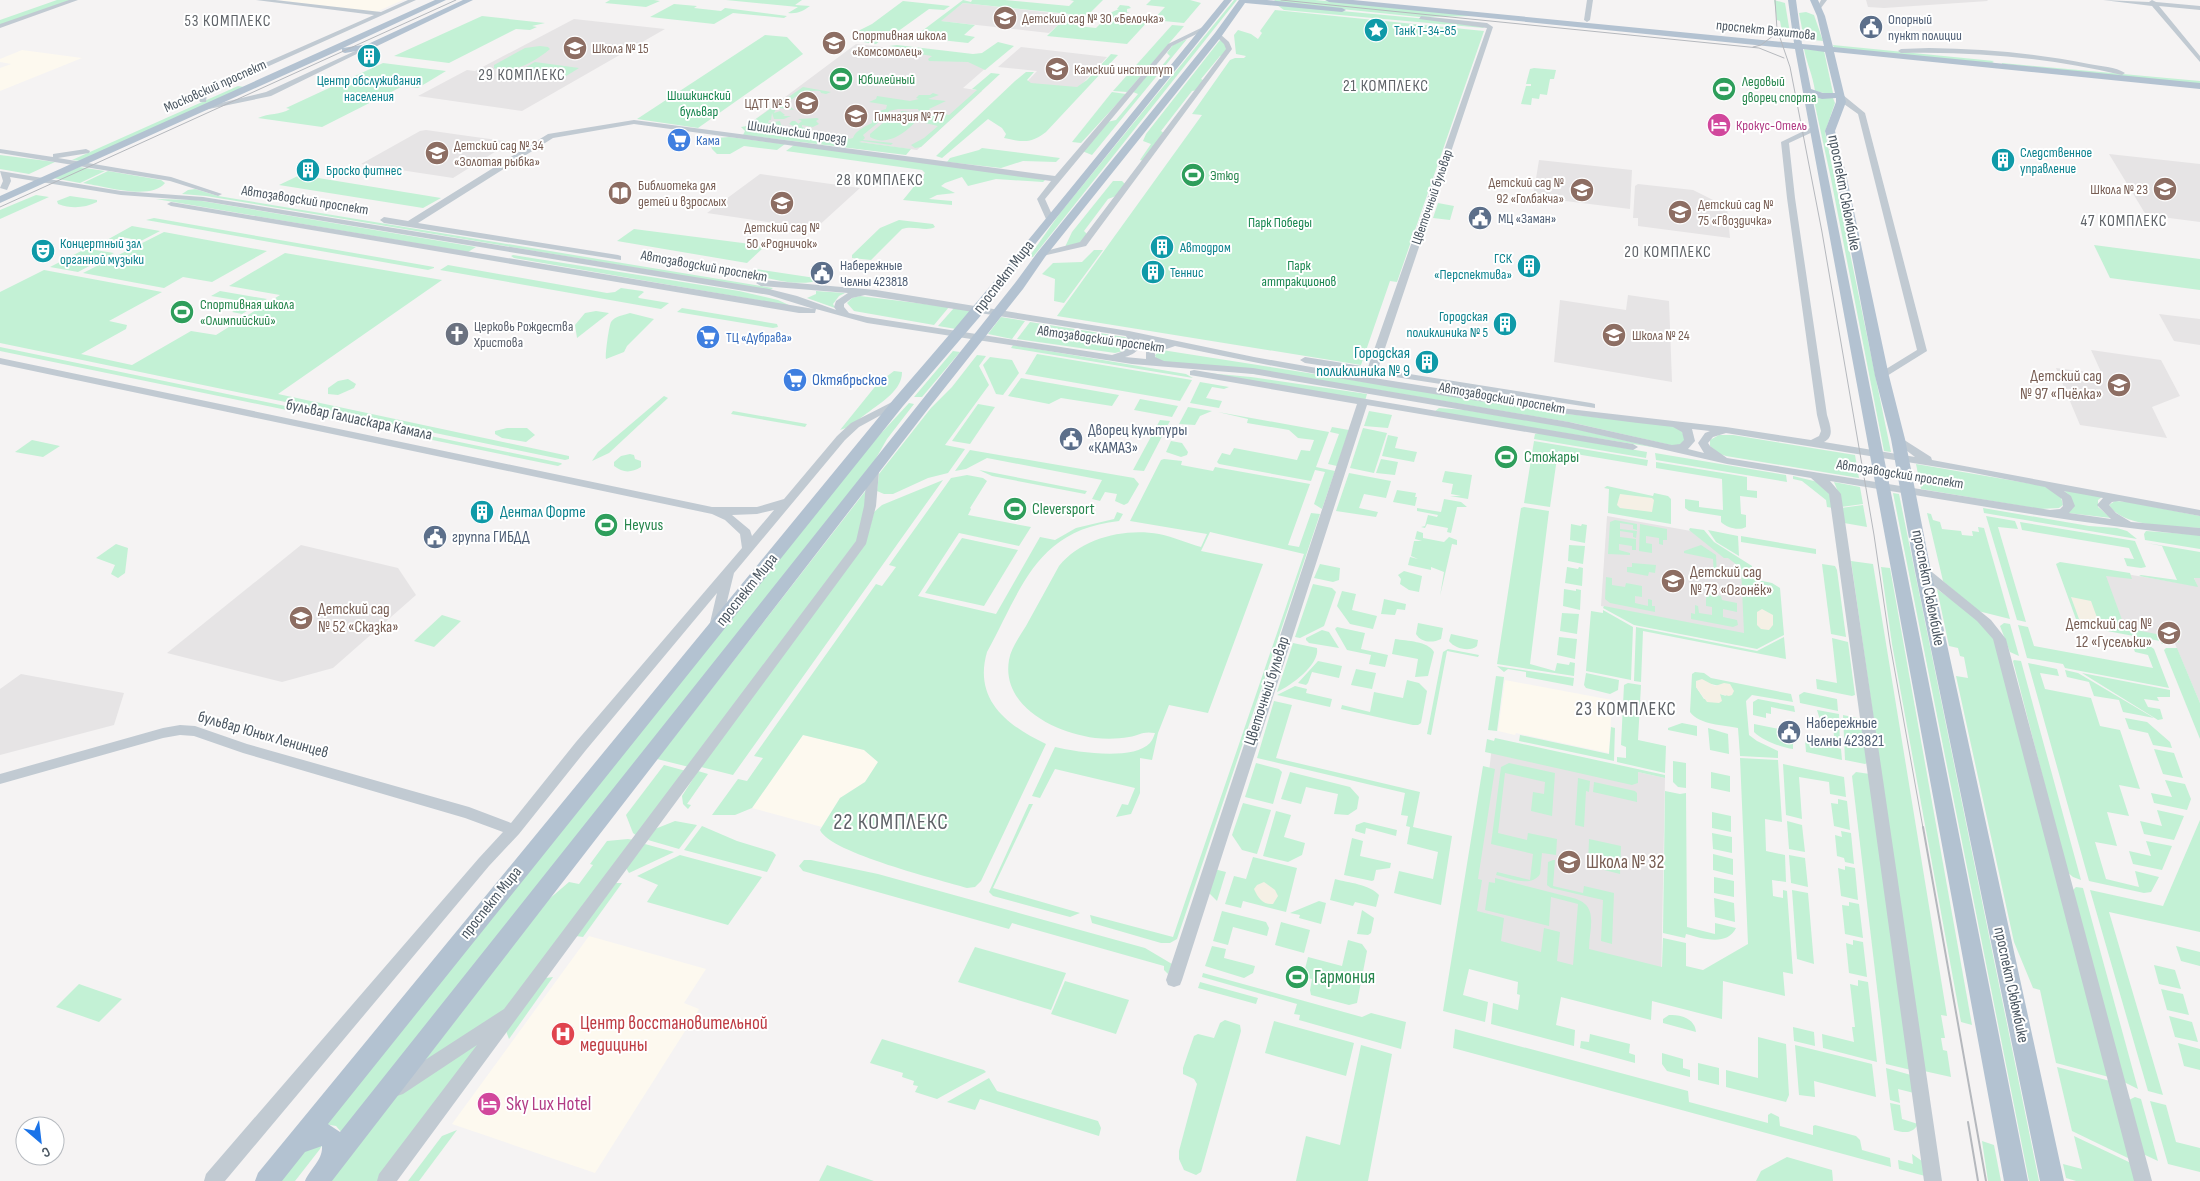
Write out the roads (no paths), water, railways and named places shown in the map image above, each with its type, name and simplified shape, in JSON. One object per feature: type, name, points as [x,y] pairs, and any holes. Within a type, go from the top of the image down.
[{"type":"main road","name":"Московский проспект","points":[[0,200],[80,164],[246,81],[428,0]]},
{"type":"main road","name":"Московский проспект","points":[[2,188],[86,150],[258,83],[442,0]]},
{"type":"main road","points":[[313,58],[370,46],[469,0]]},
{"type":"main road","points":[[1243,0],[1415,10],[1435,2]]},
{"type":"main road","name":"проспект Мира","points":[[317,1181],[923,406],[998,313],[1041,255],[1218,35],[1243,0]]},
{"type":"main road","name":"проспект Вахитова","points":[[1329,0],[1499,17],[1587,20],[1669,31]]},
{"type":"main road","name":"проспект Вахитова","points":[[1372,0],[1415,10],[1486,11],[1543,19],[1786,43],[2200,80]]},
{"type":"main road","points":[[1215,1],[1225,3]]},
{"type":"main road","points":[[1792,1],[1805,7],[1819,2]]},
{"type":"main road","name":"проспект Сююмбике","points":[[1792,1],[1798,44],[1824,172],[1835,239],[1878,454],[2016,1181]]},
{"type":"main road","name":"проспект Сююмбике","points":[[1819,2],[1841,102],[1830,131],[1882,376],[1903,458],[1923,571],[2052,1181]]},
{"type":"main road","name":"проспект Мира","points":[[267,1181],[898,402],[979,310],[1022,253],[1225,3]]},
{"type":"main road","points":[[1457,3],[1486,11]]},
{"type":"main road","points":[[1415,10],[1421,18],[1499,17]]},
{"type":"main road","points":[[1794,14],[1797,11],[1807,11],[1821,17]]},
{"type":"main road","points":[[1786,43],[1798,44]]},
{"type":"main road","points":[[1828,47],[1851,49]]},
{"type":"main road","name":"проспект Вахитова","points":[[1851,49],[1901,51],[2200,86]]},
{"type":"main road","points":[[246,81],[243,84],[258,83]]},
{"type":"main road","points":[[1808,91],[1822,96],[1840,96]]},
{"type":"main road","points":[[1022,253],[1024,258],[1030,261],[1041,255]]},
{"type":"main road","points":[[898,402],[913,399],[921,402],[923,406]]},
{"type":"main road","points":[[296,1146],[310,1137],[321,1134],[328,1136],[334,1140],[336,1147],[333,1160]]},
{"type":"street","points":[[0,18],[54,0]]},
{"type":"street","points":[[0,26],[76,0]]},
{"type":"street","points":[[258,0],[381,14]]},
{"type":"street","points":[[370,46],[268,94],[203,104],[202,96],[204,93],[413,0]]},
{"type":"street","points":[[1587,20],[1590,0]]},
{"type":"street","points":[[2106,0],[2152,2],[2200,8]]},
{"type":"street","points":[[2152,2],[2200,60]]},
{"type":"street","points":[[1467,22],[1462,20],[1475,17]]},
{"type":"street","points":[[1421,18],[1467,22]]},
{"type":"street","name":"Цветочный бульвар","points":[[1372,371],[1490,27],[1467,22]]},
{"type":"street","points":[[1050,219],[1041,199],[1057,179],[1170,45],[1205,28]]},
{"type":"street","points":[[1041,255],[1083,244],[1229,49],[1227,43],[1218,35]]},
{"type":"street","points":[[298,51],[327,45]]},
{"type":"street","points":[[1901,51],[1948,49],[2081,62],[2122,73]]},
{"type":"street","points":[[1840,96],[1862,113],[1922,351],[1882,376]]},
{"type":"street","name":"Шишкинский проезд","points":[[410,224],[551,136],[634,122],[1057,179]]},
{"type":"street","points":[[1812,444],[1824,438],[1826,431],[1804,294],[1785,142],[1814,128]]},
{"type":"street","points":[[42,158],[86,150]]},
{"type":"street","name":"Автозаводский проспект","points":[[0,151],[171,180],[214,193],[410,224],[732,279],[770,285],[876,293],[954,305],[1129,334],[1338,374],[1569,412],[1726,430],[1903,458],[2042,482],[2200,513]]},
{"type":"street","points":[[2,188],[7,181],[3,173]]},
{"type":"street","name":"Автозаводский проспект","points":[[3,173],[132,195],[202,199],[260,208],[769,292],[794,298],[828,312],[847,316],[1132,361],[1253,371],[1569,425],[1727,461],[1848,481],[1885,496],[1911,500],[1948,498],[2134,526],[2200,532]]},
{"type":"street","points":[[132,195],[160,191],[169,186],[171,180]]},
{"type":"street","points":[[178,197],[179,191],[196,188]]},
{"type":"street","points":[[132,195],[266,220],[799,310],[828,312]]},
{"type":"street","points":[[260,208],[266,220]]},
{"type":"street","points":[[794,298],[810,294],[809,290],[802,286]]},
{"type":"street","points":[[847,316],[839,307],[842,299],[859,294],[876,293]]},
{"type":"street","points":[[954,305],[969,304],[991,295]]},
{"type":"street","points":[[1009,298],[1009,305],[1014,312],[1031,318]]},
{"type":"street","points":[[1129,334],[1178,339],[1686,420],[1726,430]]},
{"type":"street","points":[[1106,357],[1120,356],[1134,350],[1136,342],[1129,334]]},
{"type":"street","points":[[967,352],[988,343],[1012,342]]},
{"type":"street","points":[[1166,364],[1150,358],[1150,352],[1161,346],[1185,346]]},
{"type":"street","name":"бульвар Галиаскара Камала","points":[[0,361],[712,510]]},
{"type":"street","points":[[1132,361],[1658,452],[1727,461]]},
{"type":"street","points":[[213,1181],[484,862],[514,830],[748,547],[841,438],[855,425],[898,402]]},
{"type":"street","name":"Цветочный бульвар","points":[[1174,980],[1363,402]]},
{"type":"street","points":[[1663,446],[1678,448],[1687,446],[1690,441],[1687,430],[1667,422]]},
{"type":"street","points":[[1726,430],[1709,435],[1703,443],[1710,452],[1727,461]]},
{"type":"street","points":[[1844,449],[1867,444],[1872,441],[1874,435]]},
{"type":"street","points":[[1898,439],[1922,457],[1946,466]]},
{"type":"street","points":[[386,1181],[862,541],[870,506],[873,471]]},
{"type":"street","points":[[1813,475],[1835,494],[1933,1181]]},
{"type":"street","points":[[1848,481],[1885,496]]},
{"type":"street","points":[[2042,482],[2067,498],[2069,506],[2064,512],[2050,514]]},
{"type":"street","points":[[712,510],[741,512],[766,510],[789,498]]},
{"type":"street","points":[[1911,500],[1922,501],[1948,498]]},
{"type":"street","points":[[2126,498],[2109,499],[2103,505],[2112,515],[2134,526]]},
{"type":"street","points":[[712,510],[729,518],[746,533],[748,547]]},
{"type":"street","points":[[715,629],[728,571]]},
{"type":"street","points":[[1923,571],[1947,592],[1981,616],[1994,630],[1999,639],[2143,1181]]},
{"type":"street","name":"бульвар Юных Ленинцев","points":[[0,779],[163,733],[180,730],[195,731],[273,757],[469,813],[514,830]]},
{"type":"street","points":[[383,1098],[515,1010]]},
{"type":"tram line","points":[[0,207],[456,0]]},
{"type":"tram line","points":[[1281,0],[1759,48],[1784,58]]},
{"type":"tram line","points":[[1775,0],[1777,29],[1790,67],[1822,232],[1874,535],[1890,644],[1923,828]]},
{"type":"tram line","points":[[1753,47],[1761,45],[1778,32]]},
{"type":"tram line","points":[[1923,827],[1986,1181]]},
{"type":"tram line","points":[[1968,1122],[1978,1181]]},
{"type":"place","name":"Детский сад № 30 «Белочка»","points":[[1005,18]]},
{"type":"place","name":"Опорный пункт полиции","points":[[1871,27]]},
{"type":"place","name":"Танк Т-34-85","points":[[1376,30]]},
{"type":"place","name":"Спортивная школа «Комсомолец»","points":[[834,43]]},
{"type":"place","name":"Школа № 15","points":[[575,48]]},
{"type":"place","name":"Центр обслуживания населения","points":[[369,56]]},
{"type":"place","name":"Камский институт","points":[[1057,69]]},
{"type":"place","name":"Юбилейный","points":[[841,79]]},
{"type":"place","name":"Ледовый дворец спорта","points":[[1724,89]]},
{"type":"place","name":"ЦДТТ № 5","points":[[807,103]]},
{"type":"place","name":"Гимназия № 77","points":[[856,116]]},
{"type":"place","name":"Крокус-Отель","points":[[1719,125]]},
{"type":"place","name":"Кама","points":[[679,140]]},
{"type":"place","name":"Детский сад № 34 «Золотая рыбка»","points":[[437,153]]},
{"type":"place","name":"Следственное управление","points":[[2003,160]]},
{"type":"place","name":"Броско фитнес","points":[[308,170]]},
{"type":"place","name":"Этюд","points":[[1193,175]]},
{"type":"place","name":"Школа № 23","points":[[2165,189]]},
{"type":"place","name":"Детский сад № 92 «Голбакча»","points":[[1582,190]]},
{"type":"place","name":"Библиотека для детей и взрослых","points":[[620,193]]},
{"type":"place","name":"Детский сад № 50 «Родничок»","points":[[782,203]]},
{"type":"place","name":"Детский сад № 75 «Гвоздичка»","points":[[1680,212]]},
{"type":"place","name":"МЦ «Заман»","points":[[1480,218]]},
{"type":"place","name":"Автодром","points":[[1162,247]]},
{"type":"place","name":"Концертный зал органной музыки","points":[[43,251]]},
{"type":"place","name":"ГСК «Перспектива»","points":[[1529,266]]},
{"type":"place","name":"Теннис","points":[[1153,272]]},
{"type":"place","name":"Набережные Челны 423818","points":[[822,273]]},
{"type":"place","name":"Спортивная школа «Олимпийский»","points":[[182,312]]},
{"type":"place","name":"Городская поликлиника № 5","points":[[1505,324]]},
{"type":"place","name":"Церковь Рождества Христова","points":[[457,334]]},
{"type":"place","name":"Школа № 24","points":[[1614,335]]},
{"type":"place","name":"ТЦ «Дубрава»","points":[[708,337]]},
{"type":"place","name":"Городская поликлиника № 9","points":[[1427,362]]},
{"type":"place","name":"Октябрьское","points":[[795,380]]},
{"type":"place","name":"Детский сад № 97 «Пчёлка»","points":[[2119,385]]},
{"type":"place","name":"Дворец культуры «КАМАЗ»","points":[[1071,439]]},
{"type":"place","name":"Стожары","points":[[1506,457]]},
{"type":"place","name":"Cleversport","points":[[1015,509]]},
{"type":"place","name":"Дентал Форте","points":[[482,512]]},
{"type":"place","name":"Heyvus","points":[[606,525]]},
{"type":"place","name":"группа ГИБДД","points":[[435,537]]},
{"type":"place","name":"Детский сад № 73 «Огонёк»","points":[[1673,581]]},
{"type":"place","name":"Детский сад № 52 «Сказка»","points":[[301,618]]},
{"type":"place","name":"Детский сад № 12 «Гусельки»","points":[[2169,633]]},
{"type":"place","name":"Набережные Челны 423821","points":[[1789,732]]},
{"type":"place","name":"Школа № 32","points":[[1569,862]]},
{"type":"place","name":"Гармония","points":[[1297,977]]},
{"type":"place","name":"Центр восстановительной медицины","points":[[563,1034]]},
{"type":"place","name":"Sky Lux Hotel","points":[[489,1104]]},
{"type":"district","name":"53 КОМПЛЕКС","points":[[228,21]]},
{"type":"district","name":"29 КОМПЛЕКС","points":[[522,75]]},
{"type":"district","name":"21 КОМПЛЕКС","points":[[1386,86]]},
{"type":"district","name":"28 КОМПЛЕКС","points":[[880,180]]},
{"type":"district","name":"47 КОМПЛЕКС","points":[[2124,221]]},
{"type":"district","name":"20 КОМПЛЕКС","points":[[1668,252]]},
{"type":"district","name":"23 КОМПЛЕКС","points":[[1626,709]]},
{"type":"district","name":"22 КОМПЛЕКС","points":[[891,822]]},
{"type":"park label","name":"Шишкинский бульвар","points":[[699,104]]},
{"type":"park label","name":"Парк Победы","points":[[1280,222]]},
{"type":"park label","name":"Парк аттракционов","points":[[1299,274]]}]
